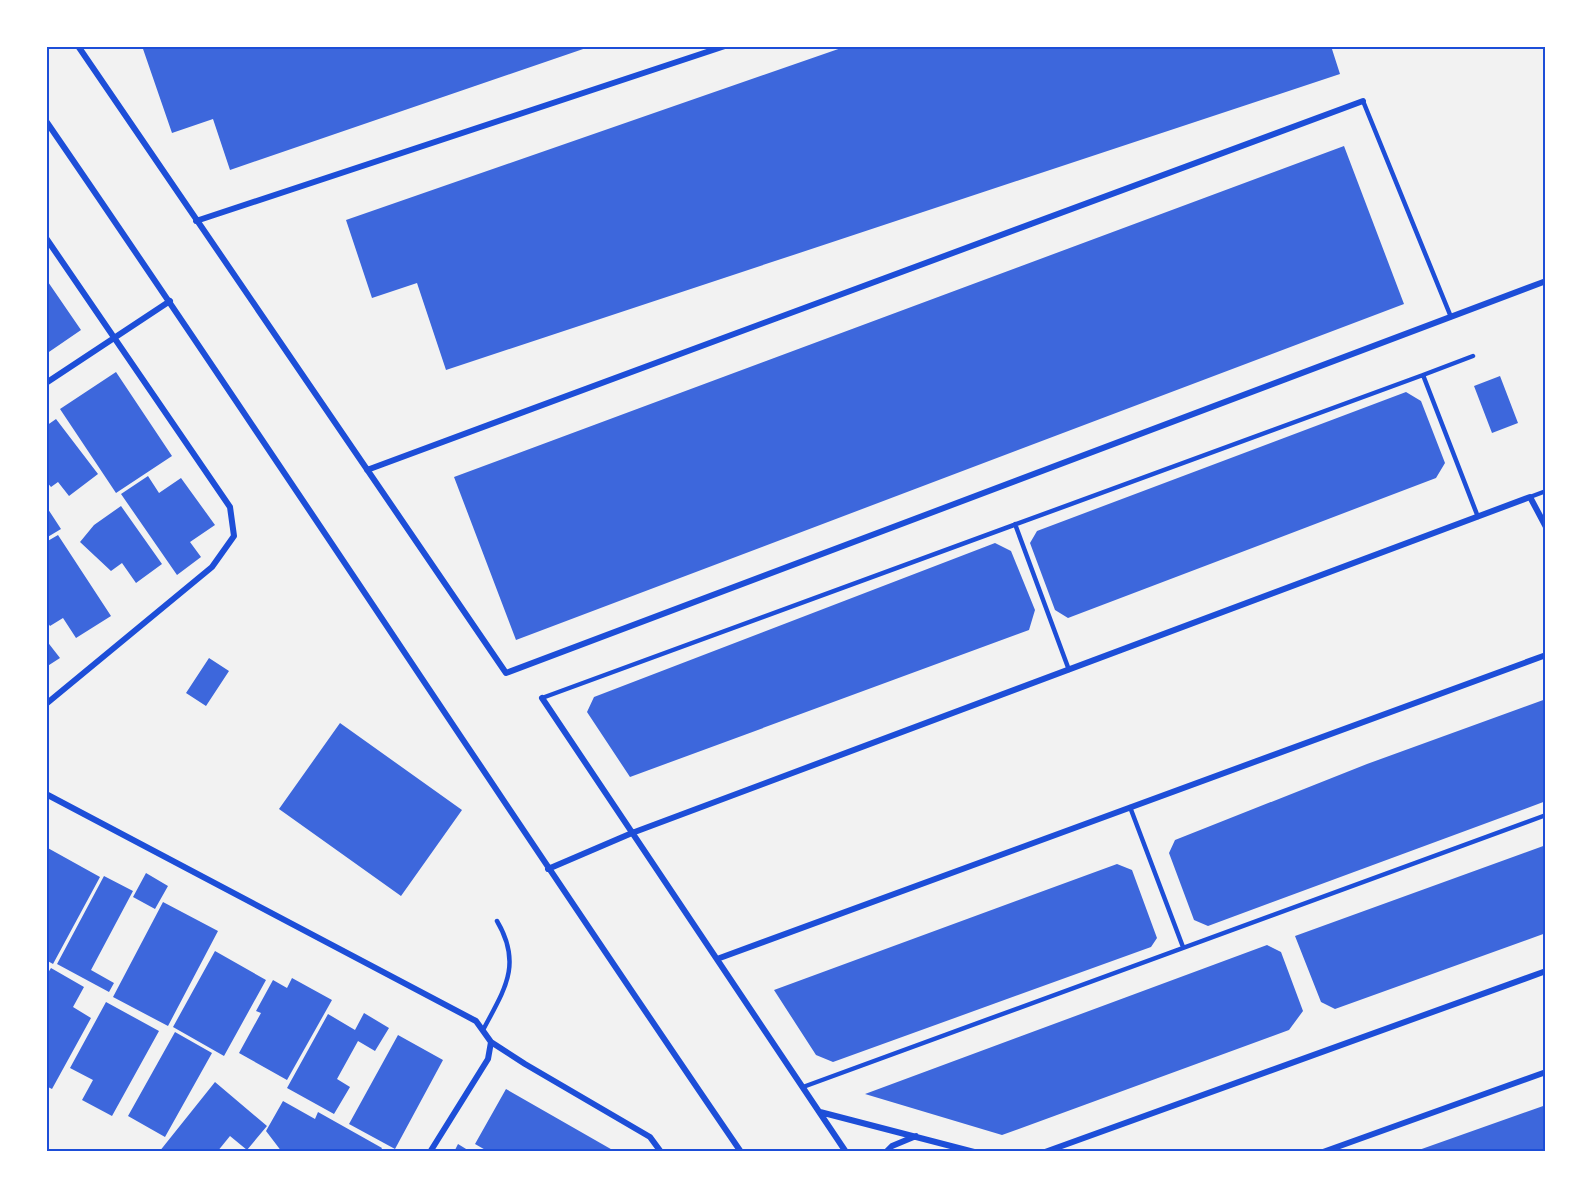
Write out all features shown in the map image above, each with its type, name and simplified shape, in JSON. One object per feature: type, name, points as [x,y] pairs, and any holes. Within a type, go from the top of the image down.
[{"type":"street","points":[[78,46],[506,673],[1545,281]]},
{"type":"street","points":[[196,221],[725,46]]},
{"type":"street","points":[[367,470],[1363,101]]},
{"type":"street","points":[[46,121],[170,301],[548,869],[741,1152]]},
{"type":"street","points":[[46,238],[230,507],[234,536],[212,567],[46,704]]},
{"type":"street","points":[[46,382],[170,301]]},
{"type":"street","points":[[548,869],[632,833],[1530,497],[1545,527]]},
{"type":"street","points":[[717,959],[1545,655]]},
{"type":"street","points":[[542,698],[846,1152]]},
{"type":"street","points":[[46,794],[476,1022],[491,1042],[650,1137],[661,1152]]},
{"type":"street","points":[[1045,1152],[1545,971]]},
{"type":"street","points":[[430,1152],[488,1059],[491,1042]]},
{"type":"street","points":[[1323,1152],[1545,1072]]},
{"type":"street","points":[[819,1112],[974,1152]]},
{"type":"street","points":[[886,1152],[892,1146],[916,1136]]},
{"type":"lane","points":[[1363,101],[1451,317]]},
{"type":"lane","points":[[542,698],[1473,356]]},
{"type":"lane","points":[[1423,375],[1478,517]]},
{"type":"lane","points":[[1530,497],[1545,491]]},
{"type":"lane","points":[[1015,524],[1069,670]]},
{"type":"lane","points":[[1130,807],[1183,947]]},
{"type":"lane","points":[[802,1087],[1545,815]]},
{"type":"lane","points":[[483,1030],[509,979],[506,936],[497,921]]},
{"type":"building","points":[[142,46],[589,47],[230,170],[213,119],[172,133]]},
{"type":"building","points":[[847,46],[1331,46],[1340,74],[446,370],[417,283],[372,298],[346,220]]},
{"type":"building","points":[[1344,146],[1404,304],[516,640],[454,477]]},
{"type":"building","points":[[46,279],[81,330],[46,354]]},
{"type":"building","points":[[116,372],[172,456],[116,493],[60,409]]},
{"type":"building","points":[[1500,376],[1518,423],[1492,433],[1474,386]]},
{"type":"building","points":[[1406,392],[1421,401],[1445,463],[1436,478],[1068,618],[1055,610],[1030,543],[1037,531]]},
{"type":"building","points":[[56,419],[98,474],[69,496],[58,482],[51,487],[46,481],[46,426]]},
{"type":"building","points":[[148,476],[159,493],[181,478],[215,525],[190,542],[201,557],[177,575],[121,494]]},
{"type":"building","points":[[46,506],[61,529],[46,538]]},
{"type":"building","points":[[121,506],[162,564],[136,583],[122,563],[111,571],[80,542],[94,525]]},
{"type":"building","points":[[58,535],[111,616],[76,638],[63,618],[50,626],[46,620],[46,542]]},
{"type":"building","points":[[995,543],[1011,551],[1035,610],[1029,630],[630,777],[587,712],[594,697]]},
{"type":"building","points":[[46,640],[60,658],[46,667]]},
{"type":"building","points":[[209,658],[229,671],[206,706],[186,693]]},
{"type":"building","points":[[1546,699],[1546,801],[1208,926],[1194,920],[1169,853],[1175,840],[1367,764]]},
{"type":"building","points":[[340,723],[462,810],[401,896],[279,809]]},
{"type":"building","points":[[1546,845],[1546,933],[1335,1009],[1321,1002],[1295,936]]},
{"type":"building","points":[[46,847],[100,877],[53,964],[46,960]]},
{"type":"building","points":[[1117,864],[1132,870],[1157,938],[1151,947],[833,1062],[816,1055],[774,990]]},
{"type":"building","points":[[146,873],[168,886],[155,909],[133,897]]},
{"type":"building","points":[[104,876],[133,891],[91,970],[114,983],[109,992],[57,964]]},
{"type":"building","points":[[163,902],[218,931],[168,1026],[113,997]]},
{"type":"building","points":[[1267,945],[1281,952],[1303,1011],[1289,1030],[1002,1135],[865,1094]]},
{"type":"building","points":[[215,951],[266,980],[224,1056],[173,1027]]},
{"type":"building","points":[[51,968],[84,987],[73,1007],[91,1018],[52,1089],[46,1086],[46,976]]},
{"type":"building","points":[[292,978],[332,1000],[287,1080],[239,1053],[261,1013],[256,1011],[273,980],[287,988]]},
{"type":"building","points":[[106,1002],[159,1031],[112,1116],[82,1100],[93,1080],[70,1068]]},
{"type":"building","points":[[364,1013],[389,1028],[375,1051],[358,1041],[337,1079],[350,1087],[334,1114],[287,1088],[328,1014],[355,1030]]},
{"type":"building","points":[[175,1032],[212,1053],[165,1137],[128,1116]]},
{"type":"building","points":[[398,1035],[443,1060],[395,1149],[349,1124]]},
{"type":"building","points":[[215,1082],[267,1126],[247,1150],[230,1136],[217,1152],[159,1152]]},
{"type":"building","points":[[506,1089],[616,1152],[489,1152],[475,1144]]},
{"type":"building","points":[[283,1101],[315,1119],[318,1112],[382,1148],[380,1152],[282,1152],[266,1131]]},
{"type":"building","points":[[1546,1105],[1546,1152],[1416,1152],[1416,1151]]},
{"type":"building","points":[[458,1144],[471,1152],[454,1152]]}]
